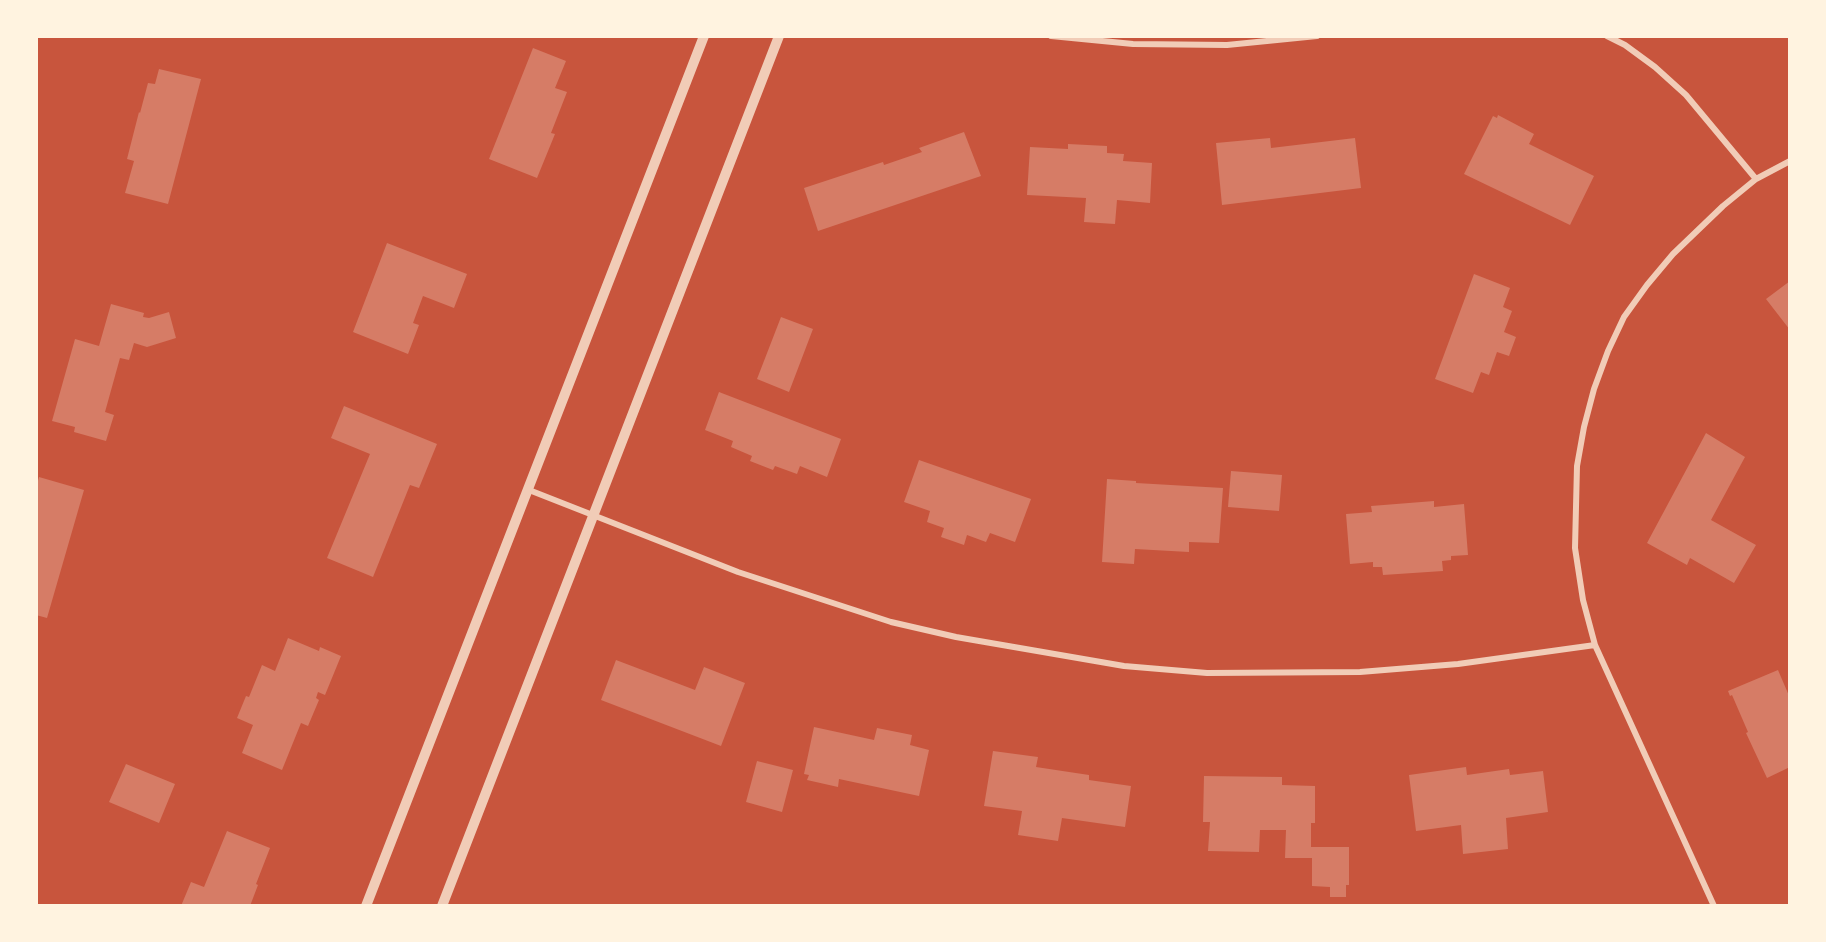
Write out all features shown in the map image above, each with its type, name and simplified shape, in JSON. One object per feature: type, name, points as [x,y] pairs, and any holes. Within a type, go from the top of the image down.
[{"type":"street","points":[[366,906],[704,36]]},
{"type":"street","points":[[442,906],[779,36]]},
{"type":"street","points":[[1051,36],[1132,44],[1227,45],[1317,36]]},
{"type":"street","points":[[1607,36],[1625,45],[1655,67],[1686,95],[1756,179]]},
{"type":"street","points":[[1714,906],[1595,645],[1583,600],[1575,548],[1574,504],[1578,456],[1594,389],[1624,317],[1673,254],[1723,206],[1756,179],[1790,161]]},
{"type":"street","points":[[529,490],[738,572],[891,622],[956,637],[1124,666],[1208,673],[1360,672],[1458,664],[1595,645]]},
{"type":"building","points":[[533,48],[566,61],[555,88],[567,92],[551,133],[555,134],[537,178],[489,159]]},
{"type":"building","points":[[159,69],[201,79],[168,204],[125,193],[134,161],[127,159],[139,112],[148,83],[155,84]]},
{"type":"building","points":[[1498,115],[1534,134],[1529,144],[1594,176],[1570,225],[1464,174],[1493,116],[1497,118]]},
{"type":"building","points":[[964,132],[981,176],[818,231],[804,188],[883,162],[884,165],[922,152],[919,148]]},
{"type":"building","points":[[1270,138],[1271,148],[1355,138],[1361,188],[1222,205],[1216,143]]},
{"type":"building","points":[[1068,144],[1107,146],[1107,153],[1124,154],[1123,161],[1152,163],[1150,203],[1117,200],[1115,224],[1084,222],[1086,198],[1027,195],[1030,147],[1068,149]]},
{"type":"building","points":[[387,243],[467,274],[454,308],[423,296],[413,323],[419,325],[408,354],[353,332]]},
{"type":"building","points":[[1474,274],[1510,288],[1503,307],[1512,311],[1504,332],[1516,337],[1509,356],[1497,352],[1489,375],[1481,372],[1473,393],[1435,379]]},
{"type":"building","points":[[1790,281],[1790,330],[1766,299]]},
{"type":"building","points":[[111,304],[144,313],[143,317],[149,318],[169,312],[176,338],[147,347],[134,343],[129,360],[120,358],[105,412],[114,415],[106,441],[74,432],[75,427],[52,421],[75,339],[99,346]]},
{"type":"building","points":[[781,317],[813,329],[789,392],[757,379]]},
{"type":"building","points":[[719,392],[841,439],[827,477],[800,466],[797,474],[775,466],[773,470],[750,461],[752,456],[731,447],[733,441],[705,430]]},
{"type":"building","points":[[344,406],[437,444],[419,488],[410,485],[373,577],[327,558],[370,454],[331,438]]},
{"type":"building","points":[[1706,433],[1745,457],[1711,520],[1756,545],[1734,583],[1690,558],[1687,565],[1647,543]]},
{"type":"building","points":[[919,460],[1031,499],[1015,542],[990,533],[986,542],[967,535],[964,545],[941,537],[944,528],[927,522],[930,511],[904,502]]},
{"type":"building","points":[[1231,471],[1282,475],[1279,511],[1228,507]]},
{"type":"building","points":[[39,477],[84,490],[47,618],[36,615],[36,488]]},
{"type":"building","points":[[1107,479],[1223,488],[1219,543],[1189,542],[1189,552],[1135,549],[1134,564],[1102,562]]},
{"type":"building","points":[[1434,501],[1434,507],[1464,504],[1468,555],[1451,556],[1451,560],[1442,561],[1443,571],[1383,575],[1382,567],[1373,567],[1373,562],[1350,564],[1346,514],[1372,512],[1371,506]]},
{"type":"building","points":[[288,638],[319,651],[320,647],[341,656],[325,695],[318,692],[316,698],[319,700],[308,726],[301,723],[282,770],[242,753],[253,725],[237,718],[246,696],[249,697],[262,665],[275,671]]},
{"type":"building","points":[[616,660],[695,690],[704,667],[745,683],[721,746],[601,700]]},
{"type":"building","points":[[1778,670],[1790,698],[1790,767],[1767,778],[1746,733],[1748,732],[1732,695],[1730,696],[1728,691]]},
{"type":"building","points":[[814,727],[874,740],[877,728],[912,735],[910,745],[929,750],[919,796],[839,779],[838,787],[807,780],[809,775],[804,774]]},
{"type":"building","points":[[993,751],[1038,757],[1036,767],[1089,775],[1089,780],[1131,786],[1125,827],[1062,818],[1058,841],[1018,835],[1022,811],[984,806]]},
{"type":"building","points":[[757,761],[793,770],[782,812],[746,802]]},
{"type":"building","points":[[126,764],[175,784],[159,823],[109,802]]},
{"type":"building","points":[[1466,767],[1467,775],[1509,769],[1510,775],[1543,771],[1548,812],[1506,818],[1508,849],[1463,854],[1461,825],[1416,831],[1409,775]]},
{"type":"building","points":[[1204,776],[1282,777],[1282,785],[1315,786],[1315,823],[1311,823],[1311,847],[1349,847],[1349,885],[1346,885],[1346,897],[1330,897],[1330,887],[1312,886],[1312,858],[1285,858],[1286,830],[1260,830],[1259,852],[1208,851],[1210,822],[1203,822]]},
{"type":"building","points":[[227,831],[270,848],[250,906],[181,906],[191,882],[204,887]]}]
